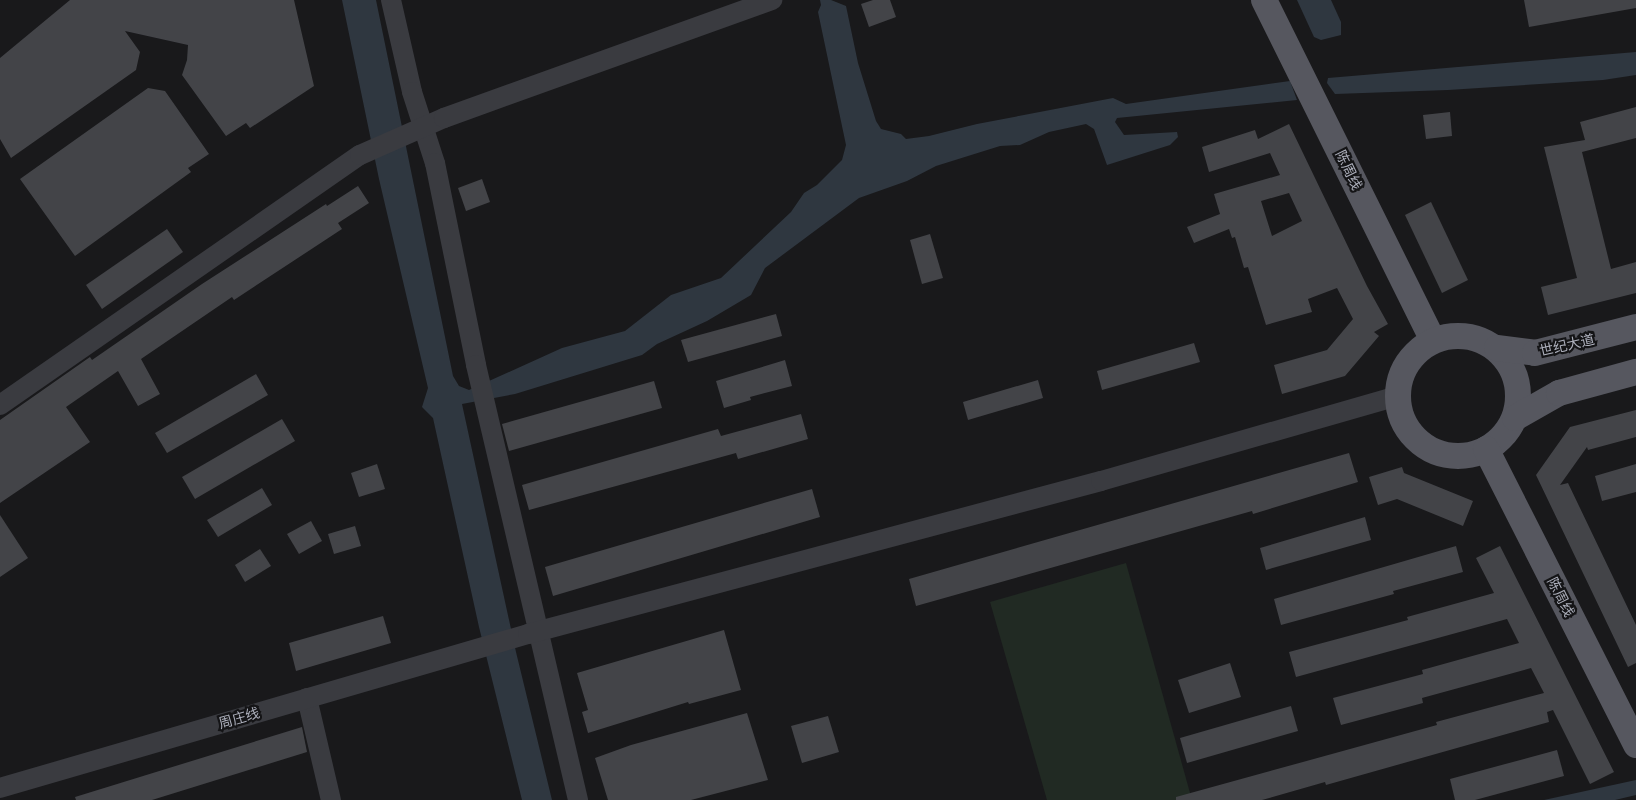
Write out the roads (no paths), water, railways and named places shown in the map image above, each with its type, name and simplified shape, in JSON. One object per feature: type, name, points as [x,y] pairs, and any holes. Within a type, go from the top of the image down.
[{"type":"main road","name":"陈周线","points":[[1264,0],[1433,340]]},
{"type":"main road","name":"世纪大道","points":[[1497,348],[1535,353],[1636,327]]},
{"type":"main road","points":[[1455,335],[1477,338],[1497,348],[1512,368],[1519,393],[1515,418],[1503,436],[1486,449],[1467,456],[1446,455],[1426,448],[1407,428],[1400,416],[1397,396],[1402,373],[1414,354],[1433,340],[1455,335]]},
{"type":"main road","points":[[1515,418],[1559,393],[1636,372]]},
{"type":"main road","name":"陈周线","points":[[1486,449],[1636,745]]},
{"type":"street","points":[[391,0],[417,129],[435,163],[476,366],[534,633],[578,800]]},
{"type":"street","points":[[0,405],[360,155],[417,129],[772,0]]},
{"type":"street","name":"周庄线","points":[[0,788],[478,648],[1092,483],[1397,396]]},
{"type":"street","points":[[307,698],[332,800]]}]
